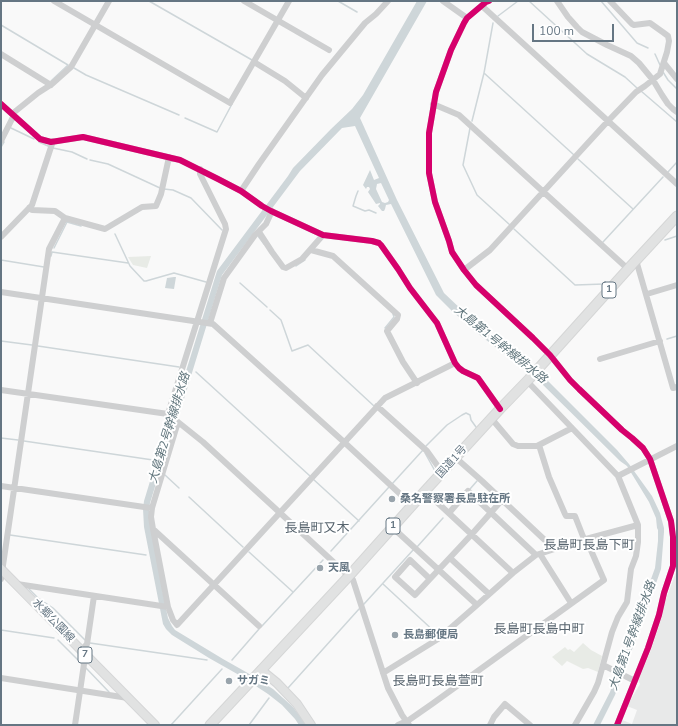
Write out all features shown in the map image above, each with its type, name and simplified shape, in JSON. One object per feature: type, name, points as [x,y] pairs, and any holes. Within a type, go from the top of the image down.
[{"type":"highway","name":"国道1号","points":[[210,725],[677,216]]},
{"type":"main road","name":"水郷公園線","points":[[2,570],[155,725]]},
{"type":"main road","points":[[259,672],[277,683],[297,704],[311,725]]},
{"type":"street","points":[[54,1],[230,103],[289,1]]},
{"type":"street","points":[[1,141],[13,115],[71,67],[109,1]]},
{"type":"street","points":[[244,1],[329,50]]},
{"type":"street","points":[[241,191],[322,75],[365,23],[388,1]]},
{"type":"street","points":[[443,1],[467,18]]},
{"type":"street","points":[[489,1],[467,18],[464,23],[436,92],[429,133],[430,180],[434,202],[452,252],[464,270],[476,285],[534,338],[570,380],[643,448],[650,459],[671,522],[674,566],[664,593],[659,615],[648,648],[617,725]]},
{"type":"street","points":[[558,1],[568,17],[582,32],[620,50],[631,56],[639,63],[653,80],[668,104],[677,112]]},
{"type":"street","points":[[464,270],[490,250],[636,92],[660,74],[668,45],[668,36],[650,23],[632,24],[610,1]]},
{"type":"street","points":[[482,6],[677,184]]},
{"type":"street","points":[[1,54],[51,84]]},
{"type":"street","points":[[254,62],[285,81],[306,98]]},
{"type":"street","points":[[664,63],[677,79]]},
{"type":"street","points":[[1,104],[40,139],[51,142],[83,137],[180,160],[241,191],[262,206],[323,236],[375,241],[381,245],[410,288],[437,323],[455,363],[463,371],[478,378],[500,409]]},
{"type":"street","points":[[433,104],[459,115],[628,269]]},
{"type":"street","points":[[1,237],[32,205],[53,141]]},
{"type":"street","points":[[29,208],[32,210],[55,211],[65,218],[104,229],[142,207],[156,206],[161,194],[169,157]]},
{"type":"street","points":[[169,415],[226,226],[200,174],[200,169]]},
{"type":"street","points":[[209,323],[224,278],[255,235],[266,224],[272,211]]},
{"type":"street","points":[[1,579],[49,249],[65,218]]},
{"type":"street","points":[[259,232],[283,267],[286,268],[302,259],[323,236]]},
{"type":"street","points":[[311,250],[333,256],[398,315],[386,331],[403,362],[417,383]]},
{"type":"street","points":[[636,260],[673,388],[677,387]]},
{"type":"street","points":[[646,294],[677,285]]},
{"type":"street","points":[[1,292],[213,324],[412,505]]},
{"type":"street","points":[[600,359],[660,341]]},
{"type":"street","points":[[178,422],[152,508],[153,529],[168,607],[176,626],[385,398],[455,363]]},
{"type":"street","points":[[528,380],[572,428],[621,475],[638,525],[639,535],[636,556],[631,569],[627,602],[616,622],[598,683],[575,725]]},
{"type":"street","points":[[1,390],[169,415],[203,442],[353,580],[391,696],[408,723]]},
{"type":"street","points":[[377,406],[427,451],[442,472]]},
{"type":"street","points":[[491,418],[513,444],[518,446],[537,446],[572,428]]},
{"type":"street","points":[[398,725],[408,723],[409,720],[604,580],[575,516],[566,516],[565,514],[549,477],[539,445]]},
{"type":"street","points":[[621,475],[677,446]]},
{"type":"street","points":[[456,458],[549,544],[552,549]]},
{"type":"street","points":[[1,486],[151,508]]},
{"type":"street","points":[[425,490],[513,573]]},
{"type":"street","points":[[449,512],[468,491],[538,555],[571,603]]},
{"type":"street","points":[[430,579],[410,560],[395,577],[415,596],[502,500]]},
{"type":"street","points":[[383,673],[438,639],[513,573],[538,555],[585,539],[638,525]]},
{"type":"street","points":[[392,527],[477,605]]},
{"type":"street","points":[[153,529],[259,626]]},
{"type":"street","points":[[450,558],[489,594]]},
{"type":"street","points":[[17,584],[168,607]]},
{"type":"street","points":[[81,651],[87,644],[94,596]]},
{"type":"street","points":[[75,725],[84,664],[88,658]]},
{"type":"street","points":[[603,665],[635,681]]},
{"type":"street","points":[[1,678],[128,698]]},
{"type":"street","points":[[490,725],[494,717],[505,704],[530,725]]},
{"type":"shaded area","points":[[151,256],[147,268],[133,265],[128,257]]},
{"type":"shaded area","points":[[676,552],[677,725],[618,725],[620,719],[632,724],[637,710],[627,706],[640,684],[638,680],[651,650],[663,613],[662,610],[676,572]]},
{"type":"shaded area","points":[[583,643],[591,650],[602,656],[598,672],[588,668],[583,669],[567,661],[562,666],[552,657],[565,647],[574,652]]},
{"type":"water","points":[[417,1],[427,1],[360,118],[397,200],[444,293],[482,328],[542,373],[542,375],[617,450],[629,464],[652,496],[660,513],[664,528],[661,569],[615,695],[600,725],[593,725],[610,692],[655,568],[658,541],[656,518],[649,502],[627,466],[620,461],[536,378],[477,333],[436,295],[391,204],[386,205],[384,211],[382,211],[378,206],[380,203],[376,204],[368,192],[370,189],[369,187],[366,189],[363,185],[370,170],[374,180],[379,178],[355,126],[342,128],[300,171],[222,275],[180,412],[174,425],[150,503],[149,511],[163,594],[168,618],[172,626],[175,630],[273,689],[293,707],[307,725],[299,725],[282,705],[268,694],[172,635],[163,624],[144,527],[144,501],[217,271],[293,168],[352,109],[363,95]],"holes":[[[381,183],[389,200],[385,203],[382,202],[376,189],[377,184]]]},
{"type":"water","points":[[176,277],[174,289],[165,288],[167,278]]},
{"type":"waterway","points":[[149,1],[252,60]]},
{"type":"waterway","points":[[338,1],[357,12]]},
{"type":"waterway","points":[[498,16],[518,1]]},
{"type":"waterway","points":[[529,1],[587,54],[625,77],[637,88]]},
{"type":"waterway","points":[[601,1],[637,43],[648,48]]},
{"type":"waterway","points":[[472,121],[484,73],[493,23]]},
{"type":"waterway","points":[[1,25],[68,65],[51,81]]},
{"type":"waterway","points":[[655,54],[660,65]]},
{"type":"waterway","points":[[74,68],[86,75],[179,115]]},
{"type":"waterway","points":[[663,72],[668,80],[677,89]]},
{"type":"waterway","points":[[484,73],[574,155]]},
{"type":"waterway","points":[[641,91],[677,122]]},
{"type":"waterway","points":[[185,118],[217,132],[232,104]]},
{"type":"waterway","points":[[11,128],[34,139]]},
{"type":"waterway","points":[[470,128],[463,165],[477,195],[510,225]]},
{"type":"waterway","points":[[1,147],[4,142]]},
{"type":"waterway","points":[[39,142],[48,146]]},
{"type":"waterway","points":[[53,148],[72,152],[87,159]]},
{"type":"waterway","points":[[578,159],[633,209]]},
{"type":"waterway","points":[[90,160],[108,164],[160,188]]},
{"type":"waterway","points":[[668,172],[677,162]]},
{"type":"waterway","points":[[603,242],[663,177]]},
{"type":"waterway","points":[[164,189],[173,190],[191,198],[222,230]]},
{"type":"waterway","points":[[358,191],[353,206],[365,211],[369,210],[376,213]]},
{"type":"waterway","points":[[54,248],[67,222],[81,226]]},
{"type":"waterway","points":[[514,229],[575,285],[604,284]]},
{"type":"waterway","points":[[115,234],[130,266],[144,281],[174,273],[206,282]]},
{"type":"waterway","points":[[258,236],[264,244]]},
{"type":"waterway","points":[[665,240],[677,236]]},
{"type":"waterway","points":[[51,256],[52,252],[128,263]]},
{"type":"waterway","points":[[1,260],[44,267]]},
{"type":"waterway","points":[[296,266],[305,260]]},
{"type":"waterway","points":[[240,283],[267,307]]},
{"type":"waterway","points":[[270,310],[281,320],[292,351],[308,345],[374,406]]},
{"type":"waterway","points":[[385,328],[394,317],[393,314]]},
{"type":"waterway","points":[[667,339],[677,336]]},
{"type":"waterway","points":[[1,341],[32,345]]},
{"type":"waterway","name":"大島第2号幹線排水路","points":[[38,346],[179,367]]},
{"type":"waterway","name":"大島第2号幹線排水路","points":[[196,372],[310,476]]},
{"type":"waterway","points":[[426,446],[447,425],[466,413],[470,415],[471,420],[476,427]]},
{"type":"waterway","points":[[1,438],[18,440]]},
{"type":"waterway","name":"大島第2号幹線排水路","points":[[24,441],[153,460]]},
{"type":"waterway","points":[[392,484],[423,450]]},
{"type":"waterway","points":[[425,453],[435,471]]},
{"type":"waterway","name":"大島第2号幹線排水路","points":[[165,475],[179,488]]},
{"type":"waterway","points":[[313,479],[359,521]]},
{"type":"waterway","points":[[470,489],[477,481]]},
{"type":"waterway","points":[[331,551],[389,487]]},
{"type":"waterway","points":[[189,497],[243,547]]},
{"type":"waterway","points":[[417,547],[443,518]]},
{"type":"waterway","points":[[10,535],[146,555]]},
{"type":"waterway","points":[[364,604],[414,549]]},
{"type":"waterway","points":[[249,552],[293,592]]},
{"type":"waterway","points":[[262,626],[323,560]]},
{"type":"waterway","points":[[383,584],[436,633]]},
{"type":"waterway","points":[[29,589],[38,598],[53,608],[85,640]]},
{"type":"waterway","points":[[288,688],[359,609]]},
{"type":"waterway","points":[[232,660],[259,629]]},
{"type":"waterway","points":[[1,630],[54,638]]},
{"type":"waterway","points":[[58,640],[82,664]]},
{"type":"waterway","points":[[90,643],[207,660]]},
{"type":"waterway","points":[[86,668],[109,692]]},
{"type":"waterway","points":[[171,725],[222,669]]},
{"type":"waterway","points":[[249,725],[269,698]]},
{"type":"cycle path","points":[[489,1],[467,18],[464,23],[451,50],[436,92],[429,133],[429,173],[435,202],[452,252],[464,270],[476,285],[550,355],[579,389],[643,448],[650,459],[671,521],[673,537],[673,566],[648,648],[617,725]]},
{"type":"cycle path","points":[[1,104],[40,139],[51,142],[83,137],[180,160],[241,191],[271,211],[323,235],[379,243],[410,288],[437,323],[455,363],[463,371],[478,378],[500,409]]},
{"type":"place","name":"桑名警察署長島駐在所","points":[[392,499]]},
{"type":"place","name":"天風","points":[[320,568]]},
{"type":"place","name":"長島郵便局","points":[[395,635]]},
{"type":"place","name":"サガミ","points":[[229,681]]},
{"type":"district","name":"長島町又木","points":[[317,529]]},
{"type":"district","name":"長島町長島下町","points":[[589,546]]},
{"type":"district","name":"長島町長島中町","points":[[539,630]]},
{"type":"district","name":"長島町長島萱町","points":[[438,682]]},
{"type":"water label","name":"大島第1号幹線排水路","points":[[500,345]]},
{"type":"water label","name":"大島第1号幹線排水路","points":[[633,636]]}]
